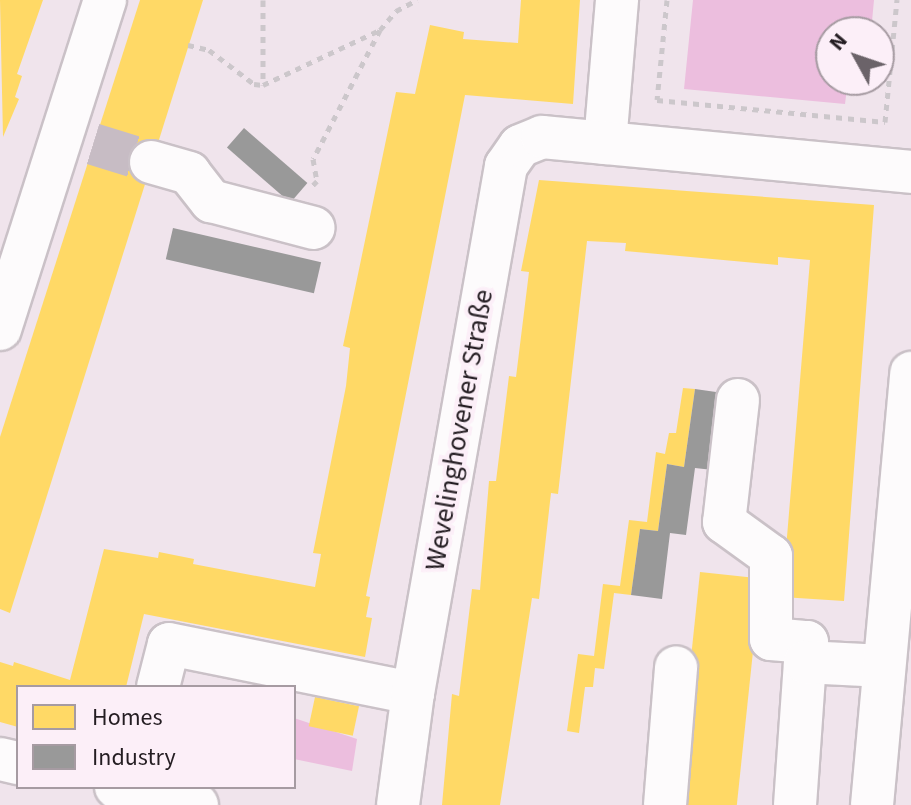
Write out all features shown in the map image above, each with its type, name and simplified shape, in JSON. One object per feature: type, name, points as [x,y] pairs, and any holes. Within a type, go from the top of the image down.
[{"type":"street","points":[[0,329],[78,139],[105,0]]},
{"type":"street","points":[[605,143],[617,0]]},
{"type":"street","name":"Wevelinghovener Straße","points":[[398,805],[413,693],[506,166],[520,146],[542,137],[911,172]]},
{"type":"street","points":[[151,162],[189,173],[211,201],[304,226]]},
{"type":"street","points":[[872,805],[892,678],[911,373]]},
{"type":"street","points":[[738,400],[724,522],[771,556],[771,639],[807,642],[795,805]]},
{"type":"street","points":[[159,685],[169,644],[413,693]]},
{"type":"street","points":[[805,662],[892,678]]},
{"type":"street","points":[[665,805],[676,667]]},
{"type":"street","points":[[129,789],[197,805]]},
{"type":"path","points":[[253,0],[262,2],[263,85]]},
{"type":"path","points":[[304,226],[299,201],[317,181],[313,159],[380,30],[396,11],[417,0]]},
{"type":"path","points":[[667,0],[657,100],[885,122],[897,0]]},
{"type":"path","points":[[188,45],[209,50],[254,84],[263,85],[380,30]]},
{"type":"shaded area","points":[[693,0],[874,0],[872,16],[815,16],[815,96],[846,96],[845,104],[684,89]]},
{"type":"shaded area","points":[[296,719],[357,739],[352,771],[296,759]]},
{"type":"building: Homes","points":[[0,0],[43,0],[17,74],[22,76],[15,97],[19,99],[3,137]]},
{"type":"building: Homes","points":[[140,0],[203,0],[10,613],[0,609],[0,437]]},
{"type":"building: Homes","points":[[521,0],[580,0],[573,104],[465,95],[366,596],[370,597],[366,617],[372,618],[365,657],[144,614],[126,685],[16,685],[16,726],[0,722],[0,662],[13,666],[14,662],[70,680],[104,549],[158,558],[159,552],[194,559],[193,564],[315,587],[321,554],[313,553],[346,386],[350,348],[343,346],[396,92],[415,94],[430,25],[464,32],[463,39],[518,43]]},
{"type":"building: Homes","points":[[539,180],[874,205],[844,601],[782,597],[810,260],[778,257],[778,265],[625,251],[626,243],[587,241],[558,494],[551,493],[539,599],[532,598],[500,805],[442,805],[452,694],[459,696],[472,589],[480,590],[489,481],[496,481],[509,376],[516,377],[529,272],[521,271]]},
{"type":"building: Homes","points":[[683,388],[695,389],[684,467],[667,464],[658,531],[640,529],[631,595],[614,593],[604,669],[595,668],[593,687],[585,687],[579,733],[567,731],[578,654],[594,656],[603,584],[620,586],[629,520],[647,522],[656,452],[665,454],[669,433],[676,433]]},
{"type":"building: Homes","points":[[700,572],[761,578],[737,805],[676,805]]},
{"type":"building: Homes","points":[[315,697],[359,706],[353,736],[309,726]]},
{"type":"building: Industry","points":[[244,128],[307,183],[290,203],[227,148]]},
{"type":"building: Industry","points":[[173,228],[321,262],[314,293],[166,259]]},
{"type":"building: Industry","points":[[695,389],[723,393],[713,470],[695,468],[686,535],[670,533],[662,599],[631,595],[640,529],[658,531],[667,464],[684,467]]},
{"type":"tunnel","points":[[93,144],[151,162]]}]
